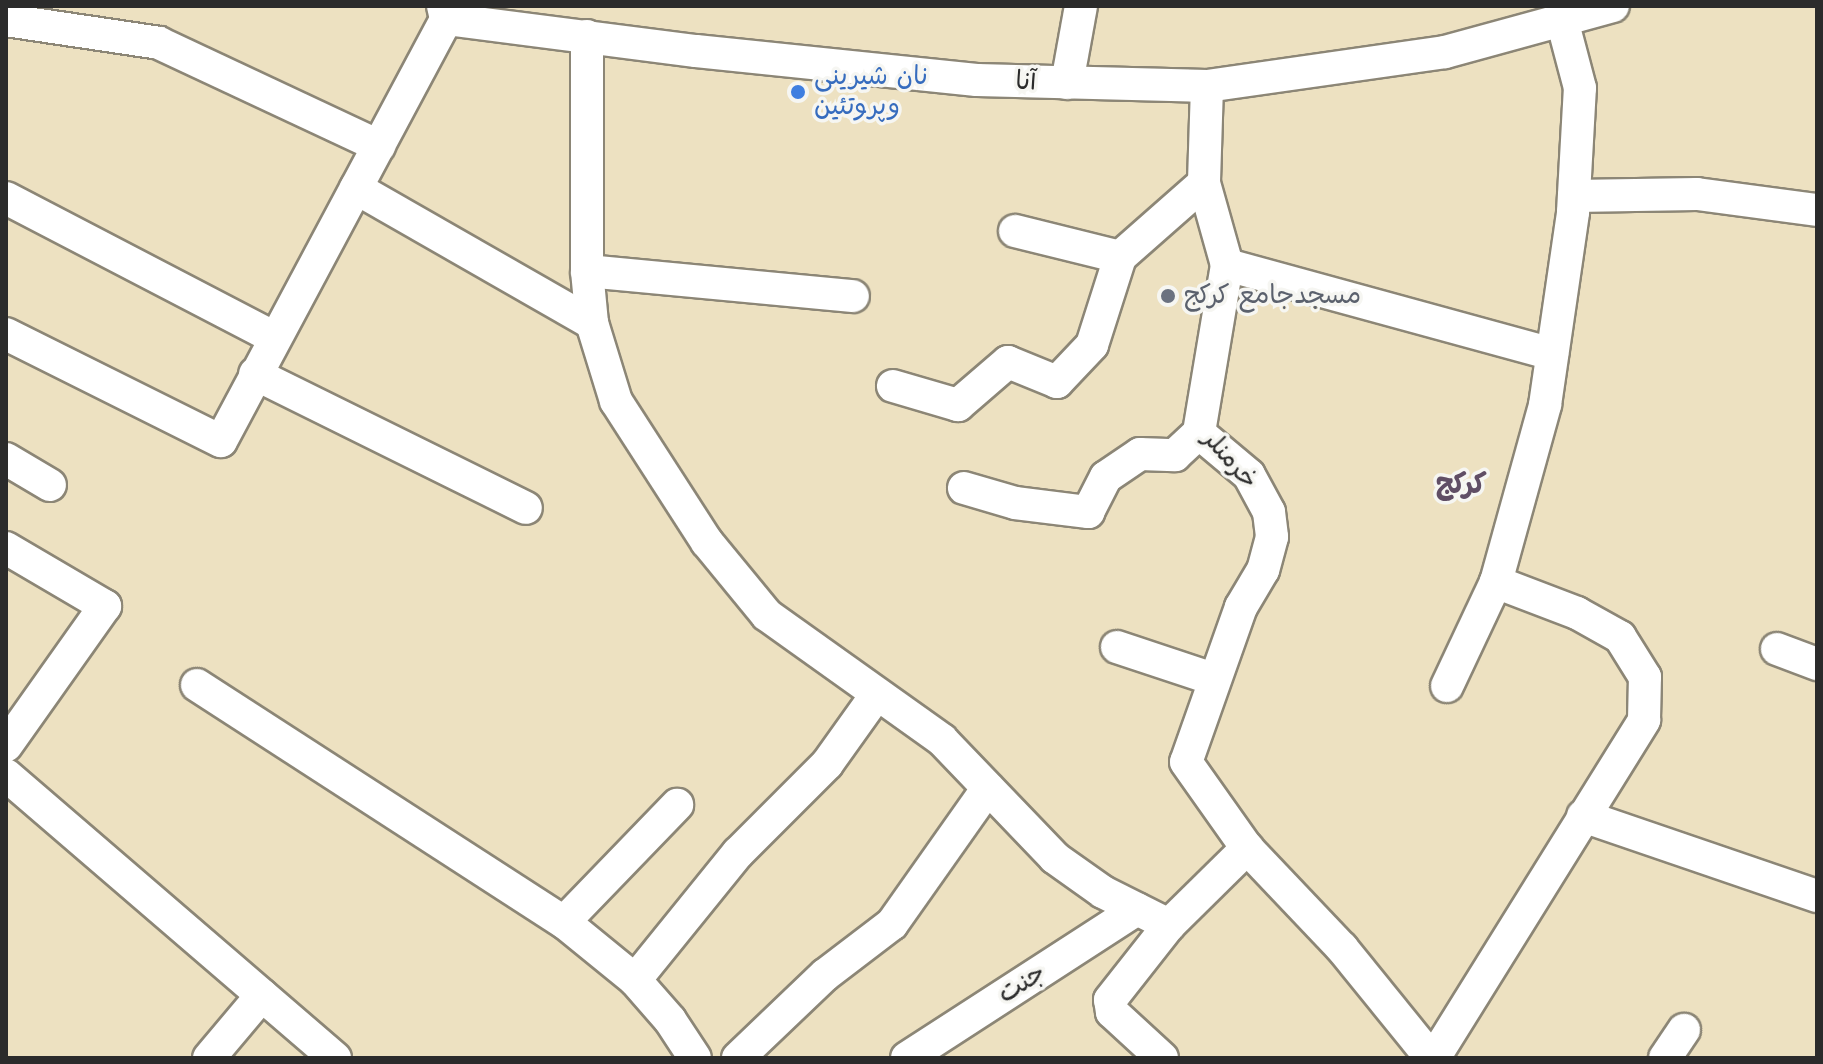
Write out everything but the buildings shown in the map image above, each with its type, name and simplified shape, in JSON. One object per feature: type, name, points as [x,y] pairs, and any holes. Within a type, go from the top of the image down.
[{"type":"street","points":[[1067,83],[1081,6]]},
{"type":"street","name":"آنا","points":[[444,12],[587,36],[977,80],[1207,86],[1445,52],[1526,17],[1562,20],[1613,6]]},
{"type":"street","points":[[6,334],[221,441],[379,146],[444,12]]},
{"type":"street","points":[[6,20],[159,43],[379,146]]},
{"type":"street","points":[[1447,686],[1496,582],[1545,405],[1574,196],[1580,88],[1562,20]]},
{"type":"street","points":[[587,36],[587,271],[592,323],[616,401],[707,542],[767,615],[942,740],[1055,858],[1137,909],[1169,925]]},
{"type":"street","name":"خرمنلر","points":[[1207,86],[1204,183],[1227,265],[1199,433],[1249,475],[1269,512],[1272,537],[1213,679],[1186,762],[1247,848]]},
{"type":"street","points":[[893,386],[958,405],[1008,362],[1057,382],[1092,345],[1120,257],[1204,183]]},
{"type":"street","points":[[356,188],[592,323]]},
{"type":"street","points":[[1574,196],[1697,194],[1817,210]]},
{"type":"street","points":[[6,198],[275,338]]},
{"type":"street","points":[[1015,231],[1120,257]]},
{"type":"street","points":[[1227,265],[1552,354]]},
{"type":"street","points":[[587,271],[853,296]]},
{"type":"street","points":[[255,374],[526,508]]},
{"type":"street","points":[[964,488],[1015,503],[1088,512],[1106,477],[1140,454],[1175,455],[1199,433]]},
{"type":"street","points":[[6,459],[50,485]]},
{"type":"street","points":[[6,548],[105,606],[6,746]]},
{"type":"street","points":[[1162,1058],[1112,1012],[1110,1000],[1169,925],[1247,848],[1342,948],[1432,1058],[1644,720],[1645,677],[1620,637],[1577,613],[1496,582]]},
{"type":"street","points":[[1117,647],[1213,679]]},
{"type":"street","points":[[1777,649],[1817,664]]},
{"type":"street","points":[[197,685],[564,922],[635,980],[670,1020],[695,1058]]},
{"type":"street","points":[[635,980],[738,853],[827,764],[877,694]]},
{"type":"street","points":[[6,775],[335,1058]]},
{"type":"street","points":[[738,1058],[825,975],[892,924],[988,788]]},
{"type":"street","points":[[564,922],[677,805]]},
{"type":"street","points":[[1583,816],[1817,896]]},
{"type":"street","name":"جنت","points":[[927,1053],[1137,909]]},
{"type":"street","points":[[209,1058],[262,995]]},
{"type":"street","points":[[1665,1058],[1684,1030]]},
{"type":"place","name":"نان شیرینی وپروتئین","points":[[798,92]]},
{"type":"place","name":"مسجدجامع کرکج","points":[[1168,296]]},
{"type":"district","name":"کرکج","points":[[1461,484]]}]
